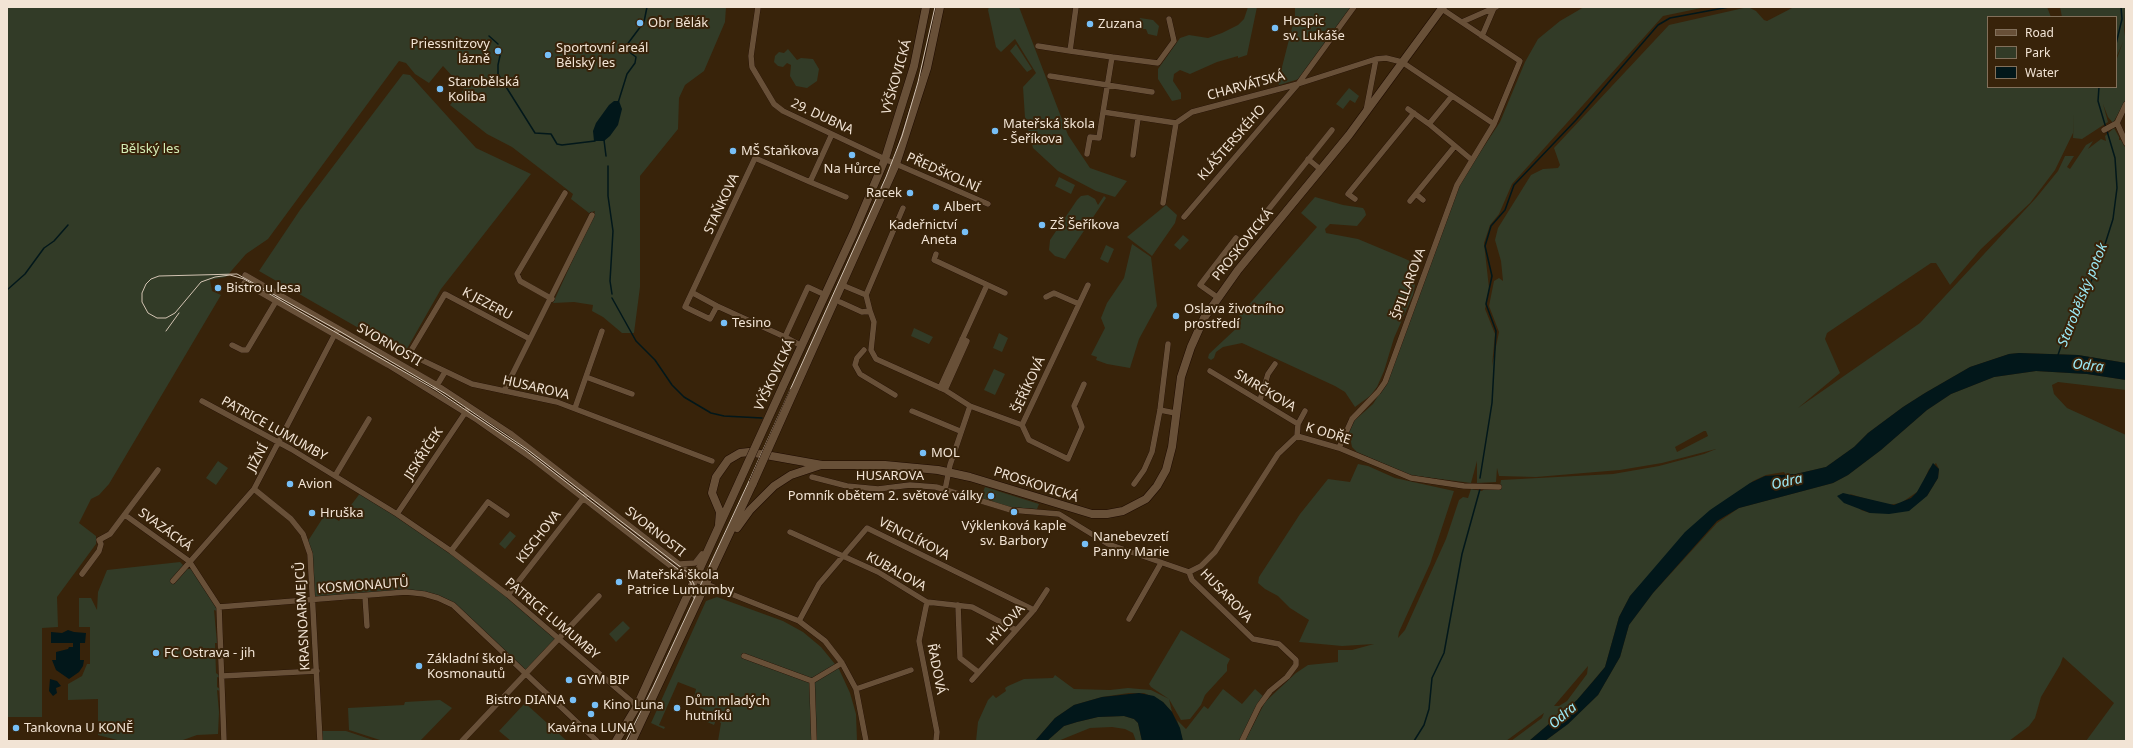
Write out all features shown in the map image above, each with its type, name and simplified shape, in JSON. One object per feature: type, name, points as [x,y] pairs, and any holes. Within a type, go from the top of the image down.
[{"type":"street","name":"29. DUBNA","points":[[758,7],[751,56],[752,67],[774,104],[783,111],[890,161]]},
{"type":"street","name":"VÝŠKOVICKÁ","points":[[616,741],[637,706],[694,578],[854,232],[890,161],[914,66],[926,7]]},
{"type":"street","name":"VÝŠKOVICKÁ","points":[[632,741],[753,483],[842,285],[927,68],[940,7]]},
{"type":"street","points":[[1070,51],[1076,7]]},
{"type":"street","name":"KLÁŠTERSKÉHO","points":[[1184,217],[1298,84],[1354,7]]},
{"type":"street","name":"ŠPILLAROVA","points":[[1339,448],[1352,419],[1378,392],[1385,382],[1457,185],[1494,124],[1520,61],[1442,8]]},
{"type":"street","name":"PROSKOVICKÁ","points":[[822,465],[885,465],[948,472],[1000,485],[1084,512],[1101,515],[1132,508],[1146,498],[1162,478],[1170,457],[1182,377],[1190,347],[1199,327],[1217,297],[1366,112],[1442,8]]},
{"type":"street","points":[[1462,22],[1495,8]]},
{"type":"street","points":[[1482,36],[1495,8]]},
{"type":"street","points":[[1038,46],[1158,63],[1174,41],[1169,20]]},
{"type":"street","points":[[1087,154],[1090,137],[1099,138],[1112,57]]},
{"type":"street","name":"CHARVÁTSKÁ","points":[[1176,124],[1192,112],[1298,84],[1376,59],[1386,58],[1402,62]]},
{"type":"street","points":[[1366,112],[1376,59]]},
{"type":"street","points":[[1402,62],[1494,124]]},
{"type":"street","points":[[1050,76],[1152,92]]},
{"type":"street","points":[[1429,124],[1452,96]]},
{"type":"street","points":[[2104,130],[2117,123],[2126,104]]},
{"type":"street","points":[[1408,108],[1472,160]]},
{"type":"street","points":[[1103,112],[1176,124],[1163,203]]},
{"type":"street","points":[[1355,199],[1348,194],[1414,113]]},
{"type":"street","points":[[1132,154],[1138,118]]},
{"type":"street","points":[[2117,123],[2126,143]]},
{"type":"street","name":"PROSKOVICKÁ","points":[[1260,220],[1332,130]]},
{"type":"street","points":[[810,182],[832,134]]},
{"type":"street","points":[[1410,201],[1455,146]]},
{"type":"street","name":"STAŇKOVA","points":[[717,306],[710,319],[685,307],[755,158],[846,197]]},
{"type":"street","points":[[1308,159],[1320,168]]},
{"type":"street","name":"PŘEDŠKOLNÍ","points":[[890,161],[988,204]]},
{"type":"street","points":[[552,299],[520,281],[517,274],[565,193]]},
{"type":"street","points":[[1416,194],[1423,200]]},
{"type":"street","points":[[842,285],[866,295],[903,208]]},
{"type":"street","points":[[504,391],[552,299],[592,214]]},
{"type":"street","points":[[1217,297],[1200,285],[1236,238]]},
{"type":"street","points":[[936,254],[934,260],[1005,293]]},
{"type":"street","name":"SVORNOSTI","points":[[245,275],[438,385],[530,447],[677,562],[694,578],[706,585],[798,621],[825,641],[842,663],[856,689],[866,741]]},
{"type":"street","name":"SVORNOSTI","points":[[244,283],[434,392],[465,412],[534,460],[681,574],[694,578]]},
{"type":"street","points":[[942,389],[962,339],[987,285]]},
{"type":"street","name":"ŠEŘÍKOVÁ","points":[[866,295],[874,322],[871,350],[876,359],[942,389],[970,406],[1022,425],[1088,285]]},
{"type":"street","points":[[785,336],[808,288],[821,293]]},
{"type":"street","points":[[693,292],[717,306],[785,336],[802,346]]},
{"type":"street","points":[[1046,297],[1054,293],[1079,304]]},
{"type":"street","points":[[232,346],[243,351],[248,349],[280,294]]},
{"type":"street","name":"K JEZERU","points":[[445,372],[409,354],[445,294],[530,339]]},
{"type":"street","points":[[840,302],[862,312],[870,311]]},
{"type":"street","name":"JIŽNÍ","points":[[173,581],[189,561],[254,489],[338,328]]},
{"type":"street","points":[[575,408],[602,331]]},
{"type":"street","points":[[1134,484],[1144,470],[1152,452],[1160,410],[1168,344]]},
{"type":"street","points":[[864,350],[857,358],[856,369],[860,374],[895,396]]},
{"type":"street","points":[[1260,400],[1268,374],[1275,364]]},
{"type":"street","name":"SMRČKOVA","points":[[1210,371],[1298,424],[1297,436]]},
{"type":"street","points":[[434,392],[445,372]]},
{"type":"street","name":"HUSAROVA","points":[[445,372],[472,384],[557,402],[712,461]]},
{"type":"street","points":[[586,377],[632,394]]},
{"type":"street","points":[[1022,425],[1029,440],[1068,459],[1082,427],[1074,406],[1084,384]]},
{"type":"street","name":"PATRICE LUMUMBY","points":[[202,401],[279,442],[397,514],[451,551],[560,638],[637,706]]},
{"type":"street","name":"JISKŘIČEK","points":[[397,514],[469,406]]},
{"type":"street","points":[[945,490],[948,472],[960,431],[970,406]]},
{"type":"street","points":[[1160,410],[1176,413]]},
{"type":"street","points":[[1298,424],[1305,411]]},
{"type":"street","points":[[912,412],[960,431]]},
{"type":"street","name":"PATRICE LUMUMBY","points":[[335,476],[369,419]]},
{"type":"street","name":"K ODŘE","points":[[1189,572],[1201,566],[1215,552],[1278,454],[1297,436],[1339,448],[1411,478],[1464,486],[1499,487]]},
{"type":"street","points":[[719,524],[721,515],[712,493],[716,476],[724,463],[735,455],[752,452],[822,465]]},
{"type":"street","points":[[723,548],[750,510],[774,486],[791,475],[822,465]]},
{"type":"street","name":"SVAZÁCKÁ","points":[[82,574],[99,551],[101,544],[99,540],[110,534],[158,470]]},
{"type":"street","name":"HUSAROVA","points":[[812,477],[847,486],[878,489],[910,485],[945,490],[1011,510],[1059,514],[1108,544],[1189,572],[1192,580],[1253,639],[1279,644],[1296,660],[1296,666],[1287,677],[1270,691],[1259,706],[1242,741]]},
{"type":"street","name":"KRASNOARMEJCŮ","points":[[254,489],[291,519],[303,534],[310,554],[314,600],[320,741]]},
{"type":"street","name":"KISCHOVA","points":[[508,595],[587,493]]},
{"type":"street","points":[[718,505],[726,507],[732,498]]},
{"type":"street","points":[[451,551],[488,502],[507,515]]},
{"type":"street","name":"SVAZÁCKÁ","points":[[125,515],[189,561],[219,607]]},
{"type":"street","name":"VENCLÍKOVA","points":[[798,621],[820,584],[867,528],[1034,610]]},
{"type":"street","name":"KUBALOVA","points":[[790,532],[878,572],[927,602],[972,607],[1016,630]]},
{"type":"street","points":[[677,562],[686,565],[695,563],[708,548]]},
{"type":"street","points":[[1129,619],[1161,563]]},
{"type":"street","points":[[681,574],[687,580],[689,590]]},
{"type":"street","name":"HÝLOVA","points":[[972,680],[1034,610],[1047,590]]},
{"type":"street","name":"KOSMONAUTŮ","points":[[219,607],[406,592],[424,594],[452,605],[526,673],[596,741]]},
{"type":"street","points":[[365,596],[366,626]]},
{"type":"street","points":[[462,741],[599,596]]},
{"type":"street","name":"ŘADOVÁ","points":[[927,602],[919,641],[937,732],[936,741]]},
{"type":"street","points":[[958,605],[960,658],[978,672]]},
{"type":"street","points":[[219,607],[224,741]]},
{"type":"street","points":[[744,656],[812,681]]},
{"type":"street","points":[[812,681],[842,663]]},
{"type":"street","points":[[856,689],[911,670]]},
{"type":"street","points":[[222,676],[317,672]]},
{"type":"street","points":[[812,681],[814,740]]},
{"type":"green space","name":"Bělský les","points":[[7,7],[726,7],[725,22],[704,71],[685,85],[679,98],[678,129],[640,176],[640,287],[634,333],[622,333],[603,317],[592,311],[593,305],[574,302],[553,303],[595,211],[589,213],[571,199],[573,194],[512,147],[487,134],[450,105],[464,89],[443,66],[429,83],[415,74],[406,63],[399,61],[268,239],[246,254],[226,277],[210,280],[212,291],[221,295],[109,484],[99,495],[91,499],[79,523],[96,536],[96,544],[57,597],[58,627],[42,628],[42,717],[7,717]]},
{"type":"green space","points":[[989,7],[1019,7],[1068,135],[1090,168],[1127,181],[1115,197],[1096,191],[1058,171],[1033,148],[1025,118],[1023,87],[1036,73],[1015,39],[1001,52],[996,47],[988,10]]},
{"type":"green space","points":[[1248,7],[1257,7],[1247,55],[1217,62],[1190,74],[1180,70],[1174,74],[1173,81],[1181,93],[1181,99],[1172,101],[1158,79],[1158,69],[1180,38],[1189,35],[1208,38],[1222,33],[1238,25],[1244,19]]},
{"type":"green space","points":[[1295,7],[1354,7],[1299,79],[1279,85],[1276,76],[1282,67],[1295,16]]},
{"type":"green space","points":[[1584,7],[1706,7],[1663,16],[1512,184],[1499,214],[1490,225],[1484,243],[1489,288],[1485,309],[1495,334],[1492,366],[1499,332],[1489,306],[1494,281],[1499,278],[1503,281],[1501,261],[1495,240],[1498,228],[1531,175],[1543,169],[1558,168],[1560,165],[1554,148],[1669,25],[1748,7],[1756,11],[1764,20],[1767,21],[1794,7],[2047,7],[2051,16],[1987,16],[1987,88],[2117,88],[2117,58],[2123,42],[2117,56],[2117,16],[2062,16],[2060,7],[2125,7],[2124,36],[2126,24],[2126,100],[2113,123],[2108,117],[2103,104],[2108,122],[2082,139],[2073,138],[2074,113],[2073,133],[2055,170],[2030,203],[1981,249],[1950,285],[1936,263],[1931,263],[1827,333],[1825,339],[1840,373],[1798,408],[1920,323],[2036,198],[2058,171],[2065,156],[2074,156],[2067,167],[2070,169],[2086,145],[2093,141],[2088,149],[2101,139],[2106,141],[2105,136],[2114,128],[2119,140],[2121,140],[2126,149],[2126,363],[2078,355],[2009,354],[1970,367],[1925,393],[1868,433],[1854,447],[1826,467],[1796,474],[1786,475],[1784,472],[1766,475],[1753,481],[1652,572],[1630,596],[1619,617],[1605,667],[1577,700],[1529,741],[1511,741],[1542,718],[1544,713],[1506,741],[1245,741],[1265,702],[1296,673],[1308,665],[1338,662],[1338,650],[1352,650],[1374,644],[1342,646],[1299,642],[1309,620],[1290,608],[1278,596],[1265,589],[1258,583],[1259,577],[1300,514],[1328,479],[1350,482],[1358,464],[1368,466],[1395,478],[1454,491],[1430,564],[1399,632],[1398,638],[1405,630],[1446,539],[1459,500],[1463,497],[1468,498],[1471,489],[1482,491],[1484,489],[1500,486],[1501,480],[1613,474],[1659,466],[1704,454],[1716,449],[1662,463],[1620,470],[1536,477],[1499,476],[1497,468],[1496,482],[1477,483],[1477,461],[1471,483],[1410,475],[1357,452],[1352,447],[1349,432],[1354,421],[1373,404],[1386,383],[1460,183],[1500,122],[1525,62],[1538,39],[1560,21]],"holes":[[[1706,431],[1708,436],[1677,452],[1675,447]],[[1588,666],[1587,674],[1567,701],[1559,706],[1554,706]]]},
{"type":"green space","points":[[1140,18],[1153,20],[1159,26],[1157,36],[1148,34],[1146,29],[1136,29]]},
{"type":"green space","points":[[1016,44],[1032,69],[1027,72],[1010,51]]},
{"type":"green space","points":[[788,49],[797,60],[801,58],[813,59],[819,69],[817,81],[807,88],[796,86],[790,76],[791,65],[787,63],[783,67],[778,66],[774,62],[775,56],[779,52],[784,53]]},
{"type":"green space","points":[[403,74],[410,75],[476,148],[531,174],[441,289],[404,354],[259,271],[300,210]]},
{"type":"green space","points":[[1349,88],[1359,96],[1355,103],[1350,100],[1343,109],[1336,104]]},
{"type":"green space","points":[[1059,177],[1075,185],[1071,194],[1055,186]]},
{"type":"green space","points":[[1088,195],[1095,199],[1098,205],[1104,196],[1106,198],[1065,259],[1055,256],[1049,250],[1050,240],[1077,200],[1081,196]]},
{"type":"green space","points":[[1315,197],[1343,205],[1363,208],[1365,211],[1366,215],[1357,226],[1330,224],[1325,229],[1326,233],[1358,239],[1410,261],[1415,270],[1413,295],[1394,338],[1384,371],[1377,387],[1370,396],[1355,407],[1345,392],[1335,386],[1242,343],[1223,347],[1216,352],[1214,358],[1211,360],[1208,358],[1209,354],[1241,324],[1239,316],[1317,227],[1301,213]]},
{"type":"green space","points":[[1166,205],[1177,215],[1175,223],[1152,256],[1127,237]]},
{"type":"green space","points":[[1183,235],[1189,240],[1180,250],[1174,245]]},
{"type":"green space","points":[[1132,244],[1151,257],[1157,306],[1139,339],[1130,368],[1107,364],[1096,360],[1097,357],[1091,355],[1105,328],[1101,318],[1107,303],[1124,278]]},
{"type":"green space","points":[[1106,245],[1114,249],[1108,263],[1100,259]]},
{"type":"green space","points":[[914,328],[933,337],[929,344],[911,336]]},
{"type":"green space","points":[[999,333],[1008,338],[1002,352],[993,348]]},
{"type":"green space","points":[[994,369],[1005,374],[995,395],[984,390]]},
{"type":"green space","points":[[2036,371],[2087,374],[2126,380],[2126,390],[2058,382],[2052,385],[2054,394],[2067,408],[2126,435],[2126,741],[2086,741],[2114,703],[2063,657],[2060,665],[2041,697],[2035,718],[2029,726],[2009,741],[1545,741],[1568,724],[1598,695],[1620,657],[1629,625],[1653,593],[1717,523],[1739,508],[1833,483],[1848,475],[1881,450],[1927,410],[1951,394],[1994,377]],"holes":[[[1936,463],[1939,469],[1938,478],[1927,496],[1870,513],[1861,510],[1850,494],[1888,505],[1901,503],[1917,492],[1929,469]]]},
{"type":"green space","points":[[218,461],[228,468],[216,485],[206,478]]},
{"type":"green space","points":[[985,487],[1039,504],[1037,509],[1009,507],[980,499]]},
{"type":"green space","points":[[361,492],[450,551],[560,639],[526,673],[453,605],[438,598],[406,592],[314,600],[306,544],[326,513],[339,521]]},
{"type":"green space","points":[[510,531],[516,536],[505,549],[499,544]]},
{"type":"green space","name":"FC Ostrava - jih","points":[[180,562],[187,569],[192,569],[217,609],[217,611],[214,610],[217,643],[215,643],[216,673],[220,676],[220,678],[217,677],[217,687],[220,689],[220,691],[217,690],[219,712],[218,734],[197,735],[183,740],[121,741],[98,735],[98,699],[68,700],[68,684],[82,676],[87,664],[90,664],[90,627],[79,627],[79,598],[91,598],[97,610],[98,592],[107,570]]},
{"type":"green space","points":[[717,597],[783,621],[803,632],[821,647],[839,669],[850,693],[856,714],[857,741],[718,741],[721,723],[716,720],[714,725],[705,721],[709,712],[697,706],[693,702],[696,689],[678,682],[659,725],[665,727],[664,729],[651,723],[706,601]]},
{"type":"green space","points":[[623,621],[630,628],[616,642],[609,634]]},
{"type":"green space","points":[[1181,630],[1230,659],[1227,665],[1227,671],[1205,695],[1201,705],[1190,719],[1181,720],[1169,699],[1149,684]]},
{"type":"green space","points":[[1055,675],[1074,689],[1110,690],[1128,688],[1151,690],[1169,699],[1172,712],[1163,702],[1144,693],[1129,693],[1102,697],[1074,705],[1055,718],[1035,741],[976,741],[978,722],[988,700],[993,695],[996,698],[1006,691],[1005,688],[1024,679],[1053,678]]},
{"type":"green space","points":[[1223,689],[1242,704],[1255,689],[1264,697],[1241,741],[1183,741],[1177,720],[1186,729],[1204,706],[1208,709]]},
{"type":"green space","points":[[440,700],[452,708],[420,741],[383,741],[349,730],[348,708],[404,705],[405,702]]},
{"type":"green space","points":[[525,703],[567,741],[511,741],[499,731]]},
{"type":"green space","points":[[1124,716],[1134,719],[1138,723],[1142,741],[1136,741],[1133,733],[1125,729],[1112,727],[1090,728],[1058,741],[1047,741],[1064,726],[1098,717]]},
{"type":"green space","points":[[319,731],[346,731],[376,741],[320,741]]},
{"type":"water","points":[[614,101],[619,101],[622,109],[618,125],[610,136],[604,141],[594,141],[593,131],[596,123],[609,105]]},
{"type":"water","name":"Odra","points":[[2009,354],[2078,355],[2126,363],[2126,380],[2087,374],[2036,371],[1994,377],[1951,394],[1927,410],[1881,450],[1848,475],[1833,483],[1739,508],[1717,521],[1653,593],[1629,625],[1620,657],[1598,695],[1568,724],[1545,741],[1529,741],[1577,700],[1605,667],[1619,617],[1630,596],[1685,532],[1710,510],[1750,483],[1765,476],[1796,474],[1826,467],[1854,447],[1868,433],[1925,393],[1970,367]]},
{"type":"water","points":[[1933,463],[1939,469],[1938,478],[1927,496],[1909,511],[1889,514],[1870,513],[1844,503],[1837,496],[1843,493],[1894,505],[1911,498],[1917,492]]},
{"type":"water","points":[[68,630],[86,633],[85,643],[80,643],[80,660],[84,660],[83,666],[79,672],[69,679],[56,670],[52,660],[56,660],[56,652],[73,647],[73,643],[51,643],[51,632],[62,633]]},
{"type":"water","points":[[50,679],[57,681],[61,686],[56,688],[57,693],[53,696],[49,691]]},
{"type":"water","points":[[1139,693],[1154,696],[1163,702],[1172,712],[1180,728],[1183,741],[1142,741],[1138,723],[1134,719],[1124,716],[1098,717],[1077,722],[1064,726],[1047,741],[1035,741],[1055,718],[1074,705],[1102,697]]},
{"type":"waterway","points":[[618,103],[627,74],[635,63],[636,57],[628,51],[626,46],[644,22],[647,7]]},
{"type":"waterway","points":[[1480,478],[1492,403],[1496,331],[1486,304],[1492,276],[1485,246],[1491,226],[1505,210],[1514,185],[1576,120],[1658,25],[1670,18],[1729,7]]},
{"type":"waterway","name":"Starobělský potok","points":[[2117,40],[2122,19],[2121,7]]},
{"type":"waterway","points":[[489,36],[498,44]]},
{"type":"waterway","points":[[500,48],[501,51],[498,74],[535,133],[551,134],[557,144],[562,145],[595,141]]},
{"type":"waterway","name":"Starobělský potok","points":[[2099,88],[2098,101],[2106,128]]},
{"type":"waterway","name":"Starobělský potok","points":[[2058,355],[2067,328],[2090,284],[2101,257],[2113,219],[2117,188],[2115,158],[2107,131]]},
{"type":"waterway","points":[[604,140],[606,156]]},
{"type":"waterway","points":[[608,166],[608,196],[613,231],[610,281],[612,294]]},
{"type":"waterway","points":[[7,290],[25,274],[44,248],[54,241],[68,225]]},
{"type":"waterway","points":[[612,298],[636,341],[655,360],[672,385],[684,397],[711,413],[724,416],[762,418]]},
{"type":"waterway","points":[[1414,741],[1424,725],[1429,709],[1432,678],[1444,653],[1462,554],[1480,489]]},
{"type":"tram line","points":[[626,741],[653,687],[749,481],[886,177],[902,136],[918,82],[935,7]]},
{"type":"tram line","points":[[692,596],[691,583],[683,573],[525,450],[436,390],[244,279],[230,275],[215,277],[201,282],[175,313],[166,318],[157,318],[148,313],[142,302],[142,293],[146,284],[151,279],[159,276],[237,274],[341,332],[446,394],[528,450],[687,572],[694,584],[694,598]]},
{"type":"tram line","points":[[166,331],[179,313]]},
{"type":"place","name":"Obr Bělák","points":[[640,23]]},
{"type":"place","name":"Zuzana","points":[[1090,24]]},
{"type":"place","name":"Hospic sv. Lukáše","points":[[1275,28]]},
{"type":"place","name":"Priessnitzovy lázně","points":[[498,51]]},
{"type":"place","name":"Sportovní areál Bělský les","points":[[548,55]]},
{"type":"place","name":"Starobělská Koliba","points":[[440,89]]},
{"type":"place","name":"Mateřská škola - Šeříkova","points":[[995,131]]},
{"type":"place","name":"MŠ Staňkova","points":[[733,151]]},
{"type":"place","name":"Na Hůrce","points":[[852,155]]},
{"type":"place","name":"Racek","points":[[910,193]]},
{"type":"place","name":"Albert","points":[[936,207]]},
{"type":"place","name":"ZŠ Šeříkova","points":[[1042,225]]},
{"type":"place","name":"Kadeřnictví Aneta","points":[[965,232]]},
{"type":"place","name":"Bistro u lesa","points":[[218,288]]},
{"type":"place","name":"Oslava životního prostředí","points":[[1176,316]]},
{"type":"place","name":"Tesino","points":[[724,323]]},
{"type":"place","name":"MOL","points":[[923,453]]},
{"type":"place","name":"Avion","points":[[290,484]]},
{"type":"place","name":"Pomník obětem 2. světové války","points":[[991,496]]},
{"type":"place","name":"Výklenková kaple sv. Barbory","points":[[1014,512]]},
{"type":"place","name":"Hruška","points":[[312,513]]},
{"type":"place","name":"Nanebevzetí Panny Marie","points":[[1085,544]]},
{"type":"place","name":"Mateřská škola Patrice Lumumby","points":[[619,582]]},
{"type":"place","name":"FC Ostrava - jih","points":[[156,653]]},
{"type":"place","name":"Základní škola Kosmonautů","points":[[419,666]]},
{"type":"place","name":"GYM BIP","points":[[569,680]]},
{"type":"place","name":"Bistro DIANA","points":[[573,700]]},
{"type":"place","name":"Kino Luna","points":[[595,705]]},
{"type":"place","name":"Dům mladých hutníků","points":[[677,708]]},
{"type":"place","name":"Kavárna LUNA","points":[[591,714]]},
{"type":"place","name":"Tankovna U KONĚ","points":[[16,728]]}]
